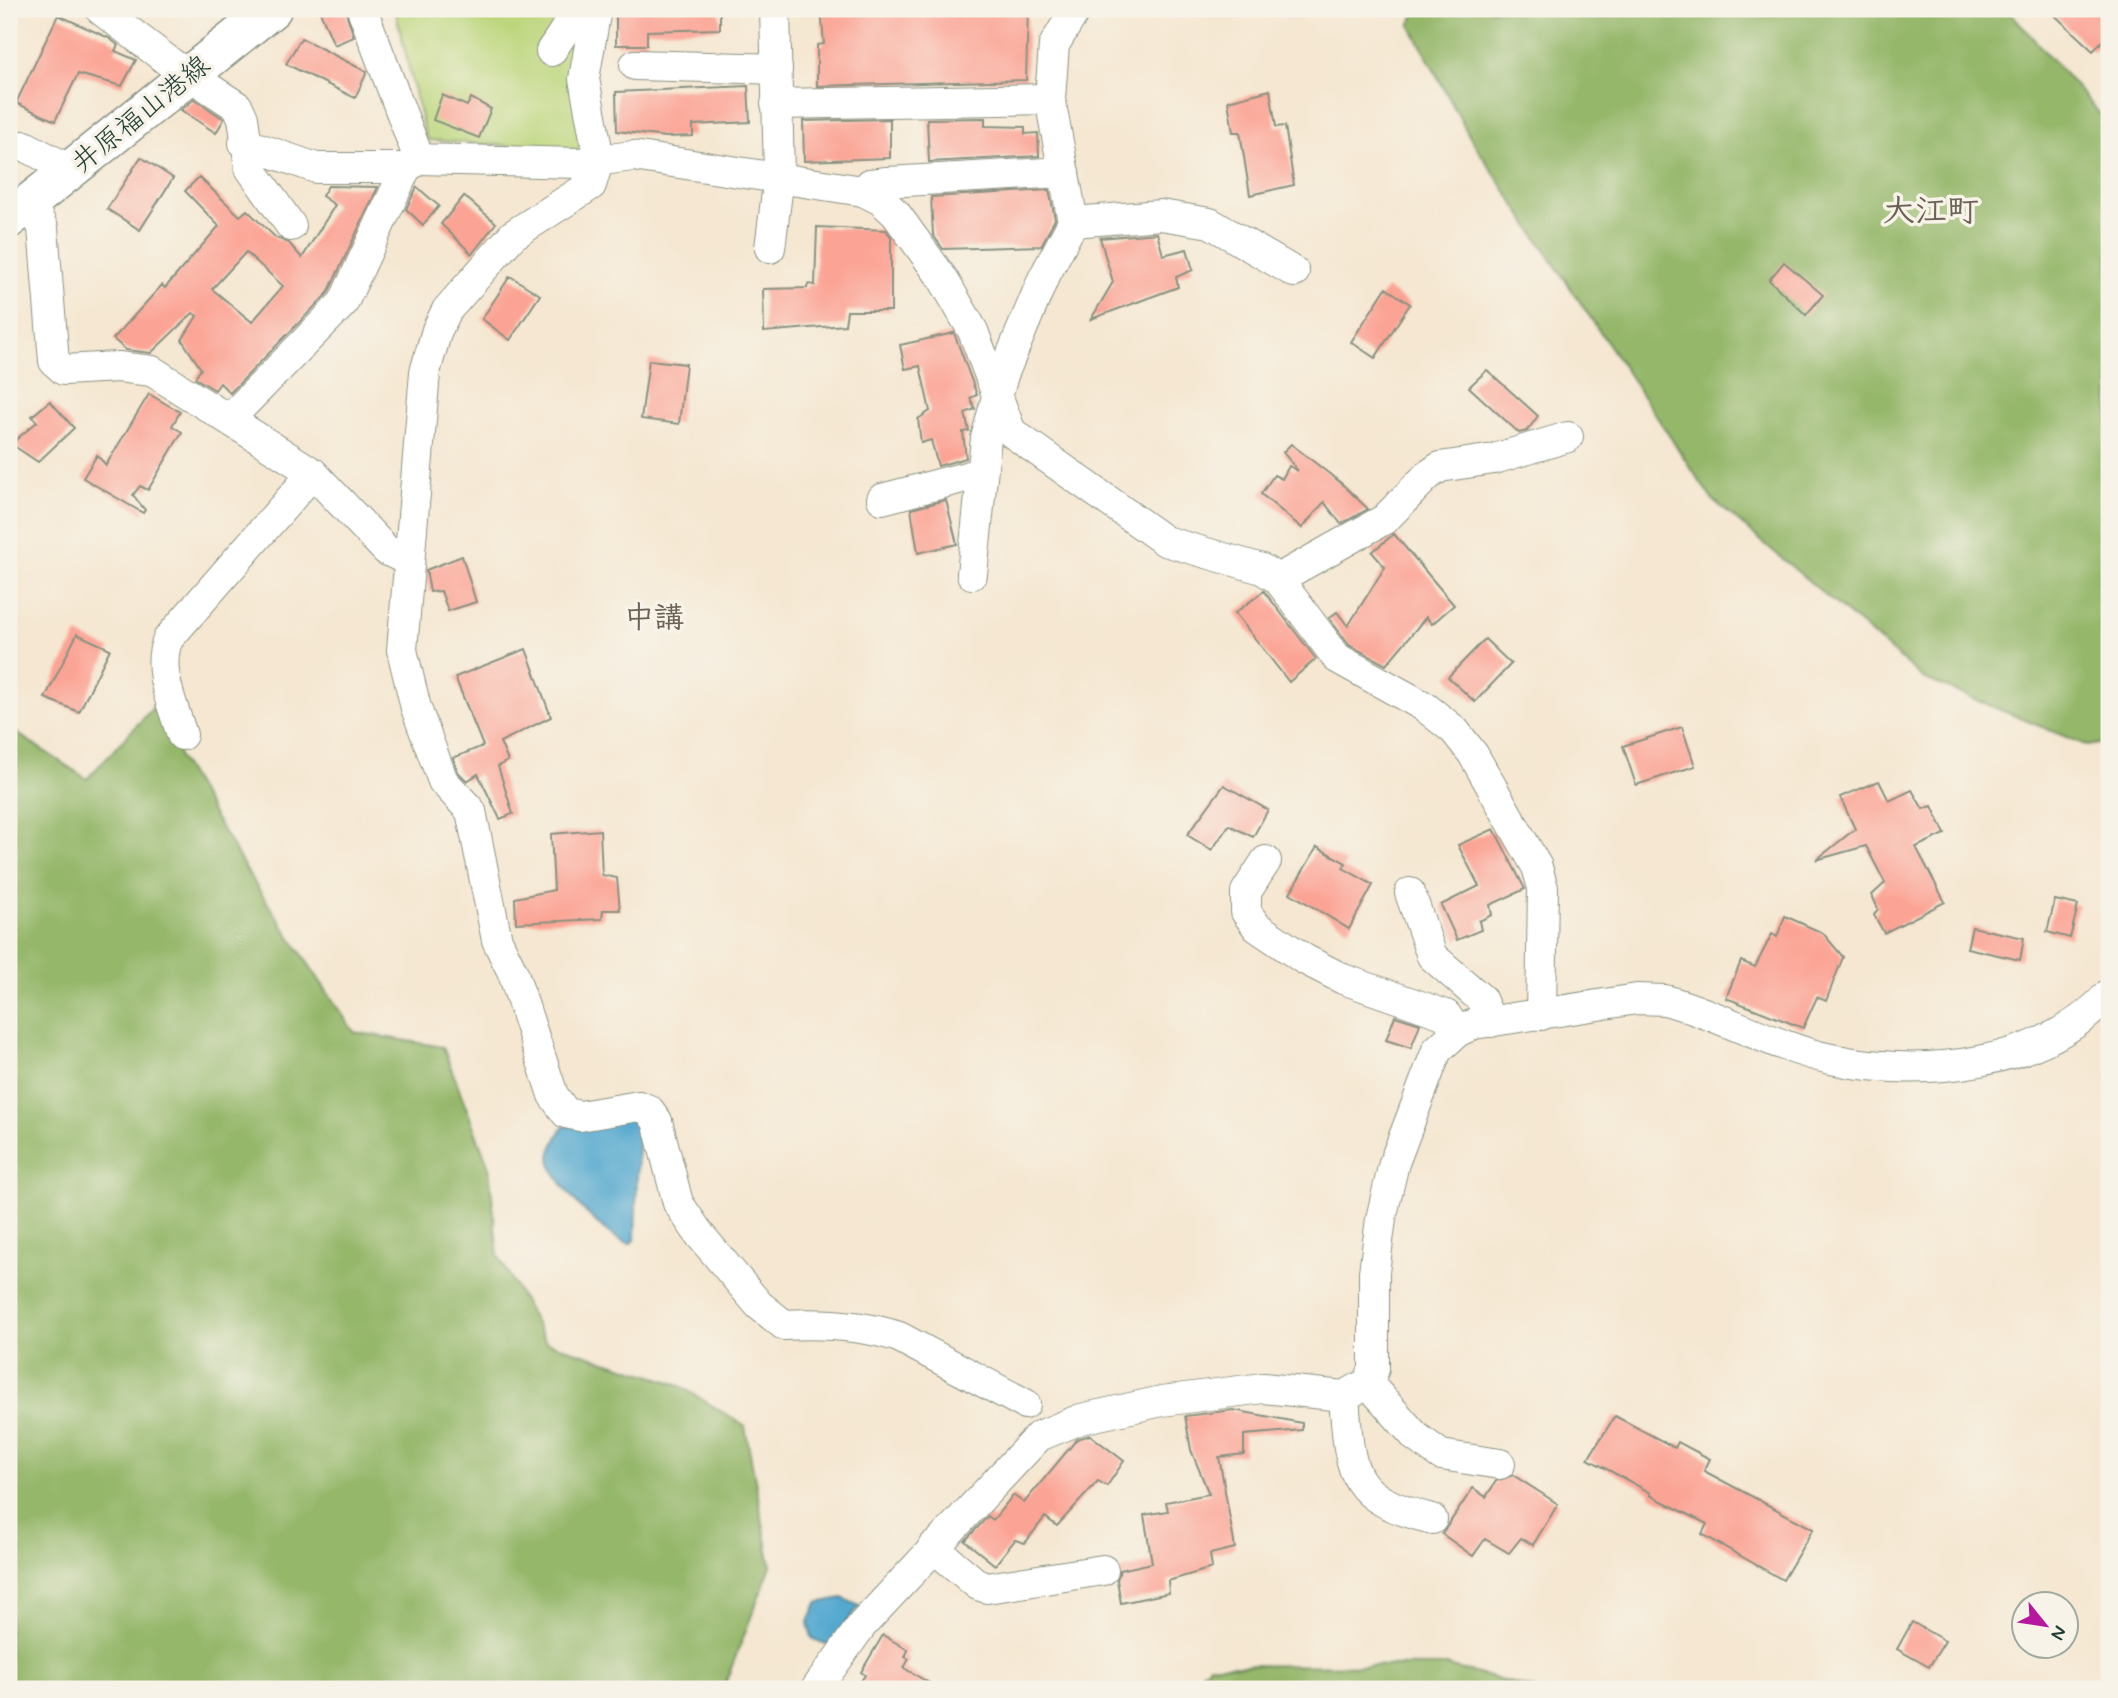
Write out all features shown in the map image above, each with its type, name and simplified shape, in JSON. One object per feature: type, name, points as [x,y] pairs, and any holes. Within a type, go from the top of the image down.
[{"type":"main road","name":"井原福山港線","points":[[19,210],[272,9]]},
{"type":"street","points":[[100,9],[187,74],[238,107],[243,118],[244,143],[250,168],[291,226]]},
{"type":"street","points":[[229,419],[343,303],[412,164],[362,9]]},
{"type":"street","points":[[551,51],[579,9]]},
{"type":"street","points":[[596,9],[584,79],[599,159],[591,185],[513,235],[447,310],[437,330],[425,372],[407,560],[402,650],[416,708],[443,781],[471,811],[497,940],[513,973],[552,1096],[566,1112],[580,1116],[639,1106],[649,1110],[657,1121],[678,1203],[700,1236],[759,1305],[784,1325],[820,1323],[881,1331],[900,1338],[1025,1404]]},
{"type":"street","points":[[770,248],[779,176],[775,9]]},
{"type":"street","points":[[972,574],[986,438],[1016,339],[1073,222],[1050,99],[1054,45],[1076,9]]},
{"type":"street","points":[[635,65],[777,69]]},
{"type":"street","points":[[776,104],[1050,99]]},
{"type":"street","points":[[244,143],[316,168],[412,164],[579,163],[632,156],[779,176],[863,191],[881,200],[896,214],[943,279],[973,331],[1012,432],[1165,541],[1262,569],[1278,579],[1337,658],[1424,708],[1454,730],[1474,754],[1536,867],[1543,888],[1541,1015]]},
{"type":"street","points":[[9,146],[25,146],[70,170]]},
{"type":"street","points":[[863,191],[870,184],[878,183],[1064,172]]},
{"type":"street","points":[[19,210],[43,229],[54,361],[64,370],[118,367],[152,371],[313,473],[386,550],[407,560]]},
{"type":"street","points":[[1073,222],[1161,215],[1210,223],[1294,272]]},
{"type":"street","points":[[1278,579],[1385,519],[1427,476],[1440,467],[1494,459],[1568,437]]},
{"type":"street","points":[[182,735],[163,670],[162,654],[168,639],[313,473]]},
{"type":"street","points":[[882,499],[981,473]]},
{"type":"street","points":[[1266,861],[1246,892],[1246,912],[1257,927],[1304,959],[1343,979],[1439,1011],[1446,1015],[1457,1032]]},
{"type":"street","points":[[1410,893],[1432,956],[1481,999],[1491,1022]]},
{"type":"street","points":[[1432,1519],[1394,1509],[1364,1489],[1349,1453],[1356,1390],[1374,1369],[1374,1272],[1381,1219],[1394,1163],[1427,1070],[1437,1050],[1457,1032],[1491,1022],[1637,999],[1665,1000],[1830,1059],[1893,1066],[1917,1065],[1996,1058],[2037,1045],[2067,1030],[2095,1009],[2109,994]]},
{"type":"street","points":[[816,1689],[862,1625],[1039,1436],[1081,1419],[1162,1401],[1264,1388],[1356,1390],[1441,1455],[1500,1464]]},
{"type":"street","points":[[933,1547],[978,1585],[987,1588],[1103,1570]]},
{"type":"green space","points":[[395,9],[584,9],[580,151],[429,140],[425,135]]},
{"type":"green space","points":[[1417,9],[2007,9],[2109,124],[2109,742],[2088,746],[1923,678],[1711,498],[1471,139],[1410,25]]},
{"type":"green space","points":[[162,698],[180,759],[251,878],[354,1032],[443,1047],[489,1167],[498,1255],[546,1342],[677,1384],[745,1426],[771,1566],[723,1689],[9,1689],[9,728],[87,779]]},
{"type":"green space","points":[[1209,1665],[1448,1666],[1535,1689],[1186,1689]]},
{"type":"water","points":[[639,1115],[635,1240],[630,1244],[608,1232],[582,1208],[559,1180],[550,1157],[563,1127]]},
{"type":"water","points":[[842,1598],[860,1606],[843,1626],[833,1648],[812,1638],[808,1623],[817,1603]]},
{"type":"building","points":[[319,9],[345,9],[354,37],[334,45]]},
{"type":"building","points":[[616,9],[720,9],[720,29],[647,31],[647,45],[616,45]]},
{"type":"building","points":[[821,9],[1028,9],[1026,80],[817,86],[817,45],[824,44]]},
{"type":"building","points":[[2048,9],[2109,9],[2109,34],[2093,51]]},
{"type":"building","points":[[58,15],[109,38],[118,45],[115,51],[136,60],[122,86],[78,74],[55,121],[16,103]]},
{"type":"building","points":[[301,38],[367,72],[355,98],[286,64]]},
{"type":"building","points":[[748,86],[750,122],[693,125],[693,136],[666,137],[617,131],[616,92]]},
{"type":"building","points":[[1270,90],[1276,127],[1285,126],[1294,185],[1250,195],[1240,132],[1233,132],[1228,101]]},
{"type":"building","points":[[442,95],[467,106],[471,98],[491,109],[479,138],[433,120]]},
{"type":"building","points":[[194,99],[224,119],[216,133],[181,110]]},
{"type":"building","points":[[985,118],[985,126],[1025,127],[1025,134],[1038,133],[1039,156],[929,162],[927,119]]},
{"type":"building","points":[[890,119],[890,158],[804,161],[803,121]]},
{"type":"building","points":[[141,157],[173,178],[140,230],[107,209]]},
{"type":"building","points":[[199,177],[240,216],[247,210],[276,238],[289,243],[302,258],[335,205],[322,196],[328,186],[378,187],[328,293],[230,393],[220,383],[215,390],[195,378],[201,369],[182,340],[197,316],[193,313],[151,353],[126,350],[113,339],[162,285],[165,288],[219,226],[185,191]],"holes":[[[246,252],[283,286],[252,322],[212,289]]]},
{"type":"building","points":[[417,187],[439,206],[423,225],[406,209]]},
{"type":"building","points":[[1049,190],[1055,219],[1041,246],[943,249],[933,235],[931,197]]},
{"type":"building","points":[[464,196],[496,223],[472,254],[441,224]]},
{"type":"building","points":[[817,227],[886,230],[891,237],[891,311],[847,311],[845,325],[764,332],[763,289],[807,288],[808,284],[815,285]]},
{"type":"building","points":[[1157,233],[1163,255],[1187,249],[1193,270],[1176,277],[1178,287],[1091,319],[1113,282],[1100,238]]},
{"type":"building","points":[[1784,262],[1823,295],[1806,315],[1769,280]]},
{"type":"building","points":[[510,276],[540,295],[510,340],[482,319]]},
{"type":"building","points":[[1386,288],[1410,304],[1375,358],[1351,342]]},
{"type":"building","points":[[954,333],[977,395],[970,398],[975,409],[965,413],[969,431],[963,432],[966,458],[938,466],[931,440],[921,443],[918,419],[930,411],[920,366],[905,369],[900,345]]},
{"type":"building","points":[[649,360],[686,364],[679,424],[641,419]]},
{"type":"building","points":[[1487,370],[1538,416],[1527,431],[1519,433],[1469,387]]},
{"type":"building","points":[[149,394],[180,412],[172,426],[182,432],[148,490],[140,486],[133,495],[145,510],[143,513],[83,478],[97,455],[106,465]]},
{"type":"building","points":[[50,401],[74,428],[38,462],[11,444],[37,422],[32,416]]},
{"type":"building","points":[[1291,444],[1341,483],[1368,509],[1341,524],[1324,502],[1302,528],[1261,494],[1274,475],[1282,479],[1289,466],[1298,471],[1283,452]]},
{"type":"building","points":[[946,500],[957,544],[918,553],[911,509]]},
{"type":"building","points":[[1394,534],[1454,605],[1432,624],[1426,617],[1386,665],[1349,645],[1329,618],[1337,612],[1348,626],[1385,567],[1372,552]]},
{"type":"building","points":[[462,556],[476,602],[448,611],[441,591],[430,592],[426,570]]},
{"type":"building","points":[[1264,591],[1316,659],[1289,682],[1235,613]]},
{"type":"building","points":[[77,634],[110,649],[79,712],[45,698]]},
{"type":"building","points":[[1485,639],[1511,664],[1475,702],[1448,677]]},
{"type":"building","points":[[526,649],[551,717],[500,742],[508,761],[498,766],[513,814],[500,819],[478,774],[467,781],[458,772],[453,758],[483,746],[455,677]]},
{"type":"building","points":[[1682,727],[1695,766],[1636,785],[1623,746]]},
{"type":"building","points":[[1879,781],[1889,801],[1912,790],[1923,809],[1932,806],[1945,834],[1916,847],[1945,902],[1884,933],[1874,915],[1878,909],[1872,895],[1885,883],[1866,846],[1816,860],[1855,829],[1840,797]]},
{"type":"building","points":[[1224,785],[1268,810],[1253,837],[1229,825],[1212,850],[1187,835]]},
{"type":"building","points":[[1494,829],[1525,889],[1490,905],[1492,915],[1479,921],[1481,930],[1457,940],[1441,905],[1479,886],[1458,845]]},
{"type":"building","points":[[600,830],[602,875],[617,878],[620,910],[603,910],[602,919],[516,923],[515,898],[554,890],[551,834]]},
{"type":"building","points":[[1317,847],[1346,863],[1343,868],[1373,885],[1349,929],[1290,893]]},
{"type":"building","points":[[2055,900],[2078,905],[2070,938],[2047,932]]},
{"type":"building","points":[[1785,916],[1823,933],[1843,957],[1826,1001],[1817,997],[1803,1028],[1726,998],[1741,961],[1755,967],[1772,934],[1777,937]]},
{"type":"building","points":[[1972,927],[2024,938],[2020,960],[1967,948]]},
{"type":"building","points":[[1395,1016],[1420,1024],[1411,1048],[1386,1040]]},
{"type":"building","points":[[1233,1410],[1302,1423],[1302,1430],[1244,1435],[1244,1454],[1219,1457],[1235,1548],[1210,1554],[1212,1568],[1168,1581],[1169,1593],[1121,1603],[1117,1580],[1120,1570],[1152,1563],[1144,1515],[1168,1511],[1166,1502],[1209,1494],[1191,1450],[1185,1416]]},
{"type":"building","points":[[1615,1416],[1675,1448],[1678,1442],[1710,1459],[1704,1471],[1813,1529],[1783,1580],[1702,1534],[1707,1524],[1588,1459]]},
{"type":"building","points":[[1090,1435],[1124,1461],[1107,1486],[1098,1481],[1057,1526],[1045,1517],[1025,1543],[1015,1540],[995,1565],[965,1541],[988,1516],[993,1520],[1013,1495],[1024,1503],[1077,1439]]},
{"type":"building","points":[[1513,1475],[1558,1504],[1533,1545],[1521,1538],[1509,1553],[1485,1539],[1473,1556],[1442,1534],[1473,1488],[1486,1497],[1496,1481]]},
{"type":"building","points":[[1912,1622],[1945,1641],[1929,1667],[1897,1649]]},
{"type":"building","points":[[883,1635],[908,1650],[905,1657],[909,1659],[904,1668],[939,1689],[856,1689],[865,1675],[861,1672]]},
{"type":"district","name":"大江町","points":[[1931,210]]},
{"type":"district","name":"中講","points":[[654,617]]}]
